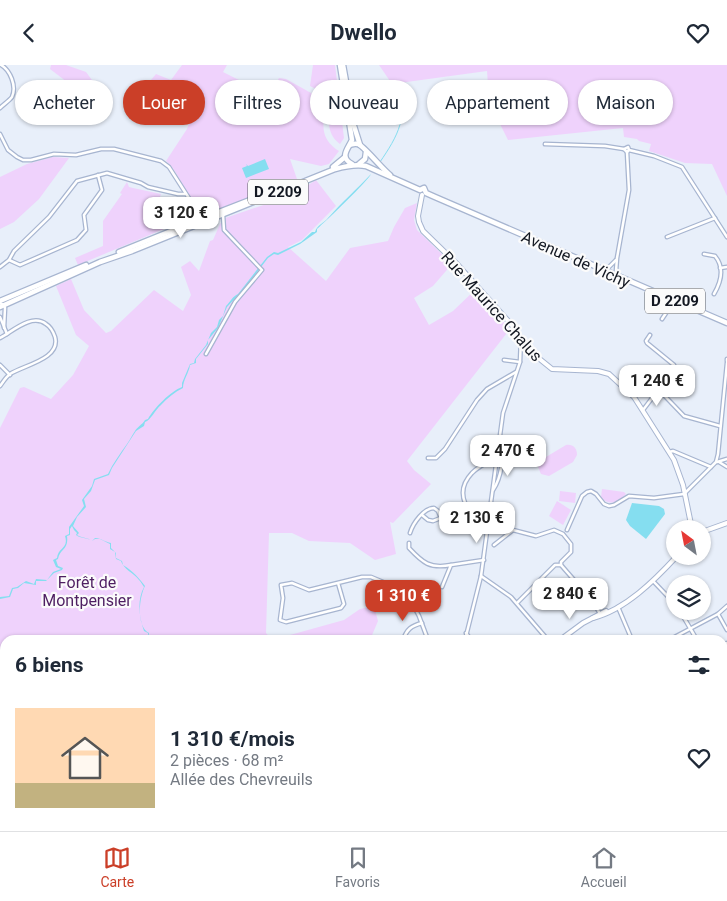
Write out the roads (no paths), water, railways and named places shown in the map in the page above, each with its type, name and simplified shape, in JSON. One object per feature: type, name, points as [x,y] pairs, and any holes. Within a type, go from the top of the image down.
[{"type":"main road","points":[[342,65],[354,126],[360,145]]},
{"type":"main road","points":[[342,65],[352,140],[345,152],[345,157],[348,162],[356,165],[365,159],[366,151],[355,143],[350,145]]},
{"type":"main road","name":"Avenue de Vichy","points":[[366,151],[387,173],[398,180]]},
{"type":"main road","name":"D 2209","points":[[223,212],[334,166],[345,157]]},
{"type":"main road","name":"Avenue de Vichy","points":[[356,165],[366,166],[727,323]]},
{"type":"main road","name":"D 2209","points":[[1,304],[60,276],[171,231],[335,169],[356,165]]},
{"type":"main road","name":"D 2209","points":[[1,304],[100,262],[151,243],[200,220]]},
{"type":"street","points":[[0,108],[13,95],[14,89],[8,71],[1,65]]},
{"type":"street","points":[[0,135],[8,150],[23,159],[31,160],[54,154],[76,155],[101,149],[114,149],[161,161],[169,167],[200,220]]},
{"type":"street","points":[[545,144],[605,146],[654,156],[682,167],[727,237]]},
{"type":"street","points":[[616,271],[616,259],[629,190],[627,150]]},
{"type":"street","points":[[0,267],[49,217],[77,181],[107,173],[141,183],[148,187],[186,194]]},
{"type":"street","points":[[9,259],[20,265],[77,240],[86,230],[84,215],[86,211],[102,190],[98,175]]},
{"type":"street","name":"Rue Maurice Chalus","points":[[423,192],[418,216],[423,231],[457,264],[511,324],[527,347],[545,365],[552,369],[598,371],[609,374],[634,397],[669,452],[681,477],[690,520]]},
{"type":"street","points":[[192,205],[200,220]]},
{"type":"street","points":[[206,354],[235,302],[260,273],[260,267],[224,230],[223,212]]},
{"type":"street","points":[[667,237],[715,219]]},
{"type":"street","points":[[704,255],[715,256],[718,259],[722,277],[714,294]]},
{"type":"street","points":[[605,271],[616,259]]},
{"type":"street","points":[[720,269],[727,267]]},
{"type":"street","points":[[662,319],[674,301]]},
{"type":"street","points":[[1,304],[4,328]]},
{"type":"street","points":[[0,317],[7,334]]},
{"type":"street","points":[[0,338],[28,322],[40,321],[48,325],[56,340],[51,352],[46,357],[10,375],[0,386]]},
{"type":"street","points":[[642,411],[676,367],[647,343],[646,341],[650,335]]},
{"type":"street","points":[[466,633],[484,560],[503,413],[520,362],[521,338]]},
{"type":"street","points":[[521,356],[527,347]]},
{"type":"street","points":[[504,360],[520,362]]},
{"type":"street","points":[[717,462],[727,361]]},
{"type":"street","points":[[0,365],[10,375]]},
{"type":"street","points":[[428,458],[436,458],[445,449],[477,400],[487,389],[516,371]]},
{"type":"street","points":[[506,378],[512,383]]},
{"type":"street","points":[[659,390],[684,416],[720,426]]},
{"type":"street","points":[[492,492],[499,480],[502,453],[500,441]]},
{"type":"street","points":[[669,452],[673,451],[711,467]]},
{"type":"street","points":[[488,529],[475,519],[466,508],[464,491],[468,477],[477,468],[498,455]]},
{"type":"street","points":[[567,530],[582,496],[586,492],[591,491],[596,494],[604,504],[609,506],[629,497],[654,498],[684,494],[717,462],[727,459]]},
{"type":"street","points":[[717,462],[727,467]]},
{"type":"street","points":[[410,533],[412,527],[428,509],[434,508],[438,511],[441,518]]},
{"type":"street","points":[[422,515],[431,521],[466,508]]},
{"type":"street","points":[[711,529],[727,525]]},
{"type":"street","points":[[494,545],[513,530],[536,536],[554,530],[563,534],[572,544],[571,552],[561,562],[561,565]]},
{"type":"street","points":[[409,543],[409,548],[426,563],[436,567],[484,560]]},
{"type":"street","points":[[442,587],[451,565]]},
{"type":"street","points":[[517,603],[555,565],[561,565],[594,603],[601,614]]},
{"type":"street","points":[[565,635],[572,629],[618,607],[667,565]]},
{"type":"street","points":[[481,576],[511,597],[544,635]]},
{"type":"street","points":[[338,583],[344,604],[341,608],[282,622],[280,617],[282,598],[280,585],[292,583],[309,590],[338,583],[367,577],[402,590],[412,599],[426,635]]},
{"type":"street","points":[[652,579],[666,594]]},
{"type":"street","points":[[678,635],[718,614],[727,606]]},
{"type":"street","points":[[618,607],[630,635]]},
{"type":"street","points":[[718,614],[727,631]]},
{"type":"street","points":[[686,620],[694,635]]},
{"type":"street","points":[[404,635],[412,625],[422,623]]},
{"type":"water","points":[[265,159],[269,169],[246,178],[242,168],[247,166],[246,164],[248,166]]},
{"type":"water","points":[[371,174],[355,192],[317,229],[317,232],[300,244],[268,258],[245,288],[227,307],[218,328],[208,340],[223,316],[226,306],[238,294],[267,257],[274,252],[278,253],[301,242],[312,232],[315,232],[316,230],[319,226]]},
{"type":"water","points":[[208,340],[208,344],[196,359],[196,363],[190,365],[183,388],[166,400],[149,419],[145,422],[144,426],[136,431],[109,475],[95,480],[91,491],[84,499],[86,507],[77,517],[73,526],[79,533],[77,535],[88,539],[76,535],[77,533],[72,526],[70,535],[67,536],[66,547],[56,560],[58,566],[63,568],[47,580],[53,572],[61,569],[56,567],[53,560],[57,558],[66,543],[65,536],[69,534],[69,527],[84,506],[82,500],[92,486],[94,479],[108,474],[136,429],[148,419],[163,400],[182,387],[190,364],[194,363],[195,359]]},
{"type":"water","points":[[632,503],[659,506],[664,509],[665,514],[646,539],[630,526],[626,520]]},
{"type":"water","points":[[95,538],[97,538],[101,539],[107,542],[111,543],[111,548],[115,552],[110,549],[110,544],[100,539],[92,541]]},
{"type":"water","points":[[123,565],[136,575],[145,586],[141,596],[144,587]]},
{"type":"water","points":[[36,579],[47,580],[36,581],[36,585],[24,583],[18,588],[13,589],[10,597],[0,599],[0,597],[9,596],[12,588],[26,581],[34,584]]},
{"type":"water","points":[[141,620],[149,635],[144,631]]},
{"type":"waterway","points":[[380,162],[397,134],[400,125]]},
{"type":"park label","name":"Forêt de Montpensier","points":[[87,591]]}]
